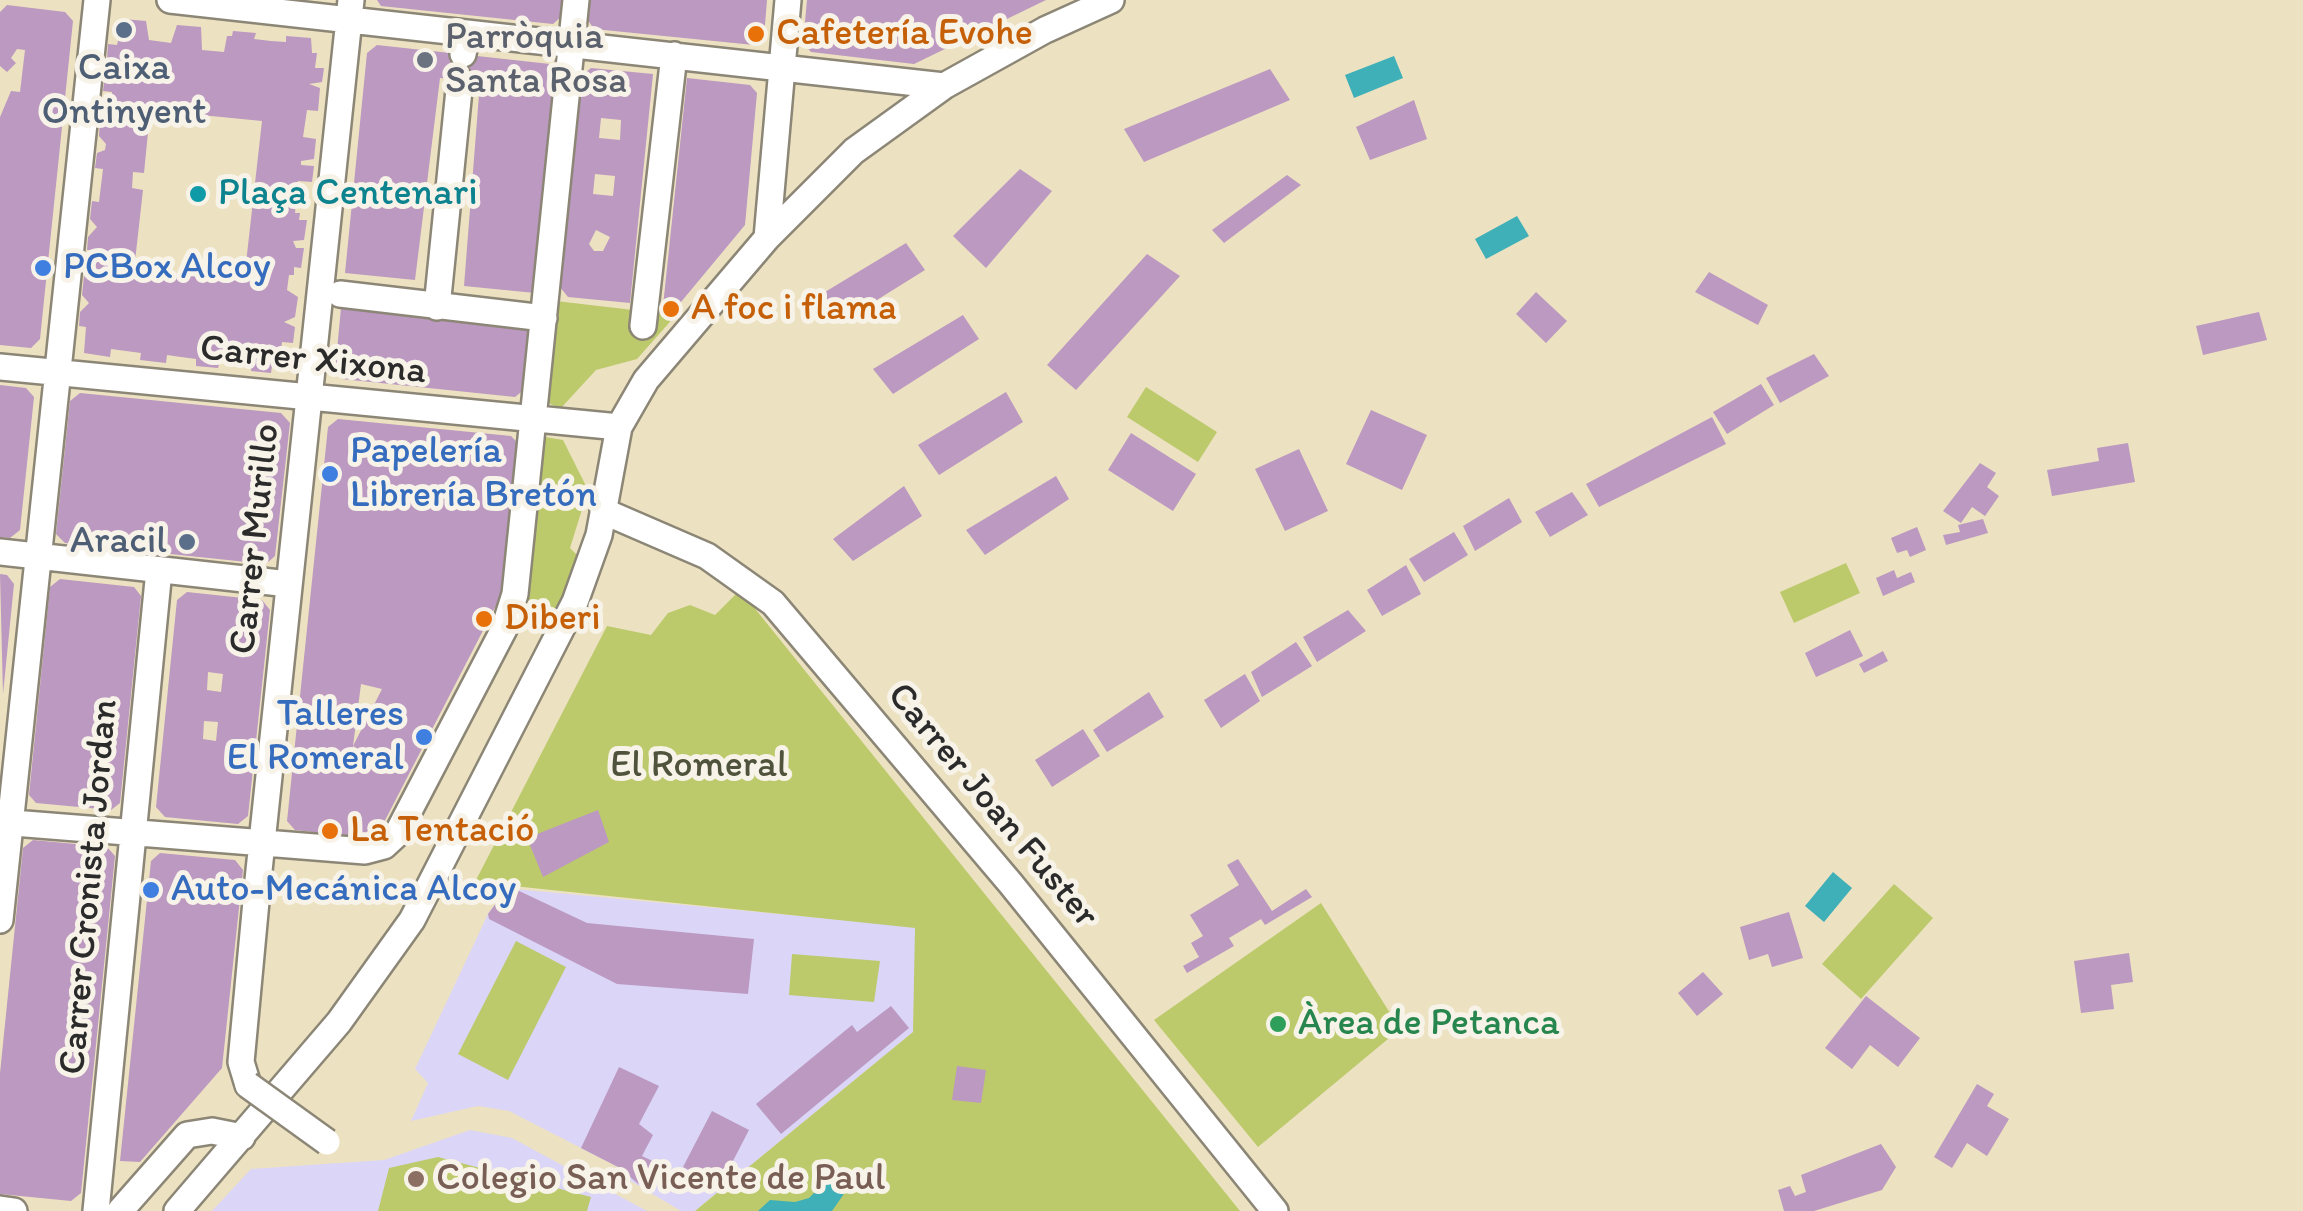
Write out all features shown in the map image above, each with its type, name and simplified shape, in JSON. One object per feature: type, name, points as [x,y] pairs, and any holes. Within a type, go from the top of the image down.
[{"type":"street","points":[[0,920],[5,822],[39,557],[97,0]]},
{"type":"street","points":[[170,0],[350,9],[572,44],[944,86]]},
{"type":"street","points":[[5,822],[364,852],[384,846],[398,834],[504,629],[515,594],[576,0]]},
{"type":"street","points":[[767,238],[788,0]]},
{"type":"street","points":[[177,1211],[339,1022],[412,920],[563,628],[589,567],[619,427],[646,380],[767,238],[840,163],[944,86],[1045,30],[1111,0]]},
{"type":"street","name":"Carrer Murillo","points":[[327,1142],[248,1085],[240,1062],[350,9]]},
{"type":"street","points":[[643,326],[674,55]]},
{"type":"street","points":[[437,306],[462,61]]},
{"type":"street","points":[[340,294],[544,318]]},
{"type":"street","name":"Carrer Xixona","points":[[0,367],[619,427]]},
{"type":"street","name":"Carrer Joan Fuster","points":[[603,511],[707,556],[773,603],[1011,884],[1274,1211]]},
{"type":"street","points":[[0,552],[289,584]]},
{"type":"street","name":"Carrer Cronista Jordan","points":[[96,1211],[158,570]]},
{"type":"street","points":[[120,1211],[187,1136],[212,1131],[242,1138]]},
{"type":"street","points":[[0,1210],[14,1211]]},
{"type":"shaded area","points":[[505,891],[916,927],[913,1032],[695,1211],[681,1211],[629,1180],[618,1167],[509,1111],[478,1106],[411,1121],[428,1083],[415,1069],[488,914]]},
{"type":"shaded area","name":"Colegio San Vicente de Paul","points":[[470,1130],[512,1138],[647,1211],[212,1211],[251,1169],[384,1160]]},
{"type":"green space","points":[[556,301],[676,315],[637,359],[596,370],[561,408],[545,402]]},
{"type":"green space","points":[[1146,387],[1217,432],[1198,462],[1127,417]]},
{"type":"green space","points":[[545,437],[563,440],[588,490],[570,548],[576,554],[578,567],[558,610],[536,599],[531,606],[525,603]]},
{"type":"green space","points":[[1846,563],[1860,593],[1794,623],[1780,592]]},
{"type":"green space","name":"El Romeral","points":[[740,590],[1240,1211],[695,1211],[913,1032],[915,928],[475,882],[607,626],[651,635],[668,613],[690,605],[715,615]]},
{"type":"green space","points":[[1894,884],[1933,918],[1861,999],[1822,964]]},
{"type":"green space","name":"Àrea de Petanca","points":[[1321,903],[1400,1029],[1258,1147],[1154,1020]]},
{"type":"green space","points":[[516,941],[566,967],[508,1080],[458,1054]]},
{"type":"green space","points":[[792,954],[880,961],[874,1002],[789,995]]},
{"type":"green space","points":[[438,1157],[591,1197],[587,1211],[378,1211],[389,1168]]},
{"type":"water","points":[[1394,56],[1403,78],[1354,98],[1345,75]]},
{"type":"water","points":[[1517,216],[1529,236],[1486,259],[1475,239]]},
{"type":"water","points":[[1833,872],[1852,888],[1824,922],[1805,906]]},
{"type":"water","points":[[855,1178],[832,1211],[758,1211],[770,1200],[795,1202],[809,1198],[823,1184]]},
{"type":"building","points":[[377,0],[564,0],[562,16],[553,24],[381,6]]},
{"type":"building","points":[[589,0],[767,0],[764,37],[754,45],[594,29],[587,19]]},
{"type":"building","points":[[807,0],[1046,0],[914,64],[811,52],[803,43]]},
{"type":"building","points":[[7,5],[65,12],[73,21],[40,339],[31,348],[0,345],[0,117],[11,91],[20,92],[25,50],[17,49],[11,58],[16,63],[7,72],[0,66],[0,12]]},
{"type":"building","points":[[123,19],[146,21],[149,40],[171,43],[177,25],[201,27],[202,50],[224,52],[227,36],[232,36],[233,31],[256,33],[254,39],[271,41],[286,42],[286,36],[311,38],[312,53],[317,53],[315,68],[324,68],[322,82],[309,84],[320,88],[318,111],[307,110],[303,137],[316,139],[314,159],[301,161],[301,165],[314,166],[312,182],[298,181],[295,213],[300,213],[299,220],[307,220],[304,240],[293,241],[296,248],[304,248],[301,268],[294,267],[287,290],[298,297],[295,317],[284,322],[295,327],[293,343],[282,342],[279,367],[272,366],[271,373],[251,371],[252,364],[220,360],[218,368],[196,366],[196,359],[167,355],[166,363],[140,360],[141,353],[111,349],[110,357],[84,353],[86,327],[79,326],[80,312],[89,303],[82,295],[84,276],[91,276],[93,265],[94,250],[87,250],[88,237],[97,227],[90,219],[92,201],[99,202],[103,169],[95,168],[97,153],[105,150],[106,144],[99,136],[100,119],[109,120],[112,92],[103,91],[105,75],[115,65],[107,59],[108,44],[117,45]],"holes":[[[140,109],[262,121],[244,281],[134,270],[143,190],[132,188],[133,172],[144,173],[149,122],[139,122]]]},
{"type":"building","points":[[377,45],[550,64],[557,73],[535,293],[464,286],[480,82],[440,78],[415,280],[345,273],[367,53]]},
{"type":"building","points":[[591,68],[653,74],[630,303],[568,297],[560,287],[581,76]],"holes":[[[601,118],[621,120],[620,140],[599,138]],[[595,174],[615,176],[613,196],[593,194]],[[596,230],[610,237],[603,251],[594,251],[589,244]]]},
{"type":"building","points":[[1270,69],[1290,100],[1144,162],[1124,129]]},
{"type":"building","points":[[687,78],[750,85],[757,93],[745,225],[676,308],[663,306]]},
{"type":"building","points":[[1414,100],[1427,139],[1370,160],[1356,127]]},
{"type":"building","points":[[1020,169],[1052,191],[986,268],[953,236]]},
{"type":"building","points":[[1287,175],[1301,185],[1224,243],[1212,230]]},
{"type":"building","points":[[906,243],[925,270],[840,323],[820,295]]},
{"type":"building","points":[[1147,254],[1180,276],[1076,390],[1047,365]]},
{"type":"building","points":[[1709,272],[1768,305],[1758,325],[1695,292]]},
{"type":"building","points":[[1536,292],[1567,321],[1546,343],[1516,314]]},
{"type":"building","points":[[341,308],[531,327],[525,389],[515,397],[342,379],[335,371]]},
{"type":"building","points":[[2259,312],[2267,340],[2203,355],[2196,326]]},
{"type":"building","points":[[963,315],[979,339],[893,394],[873,369]]},
{"type":"building","points":[[1814,354],[1829,376],[1780,403],[1766,378]]},
{"type":"building","points":[[1761,384],[1774,405],[1727,434],[1713,412]]},
{"type":"building","points":[[0,385],[26,388],[34,397],[20,530],[10,538],[0,537]]},
{"type":"building","points":[[1006,392],[1023,422],[939,475],[918,445]]},
{"type":"building","points":[[80,393],[281,413],[290,423],[275,556],[266,564],[65,543],[56,534],[70,401]]},
{"type":"building","points":[[1371,410],[1427,435],[1402,490],[1346,464]]},
{"type":"building","points":[[1712,417],[1726,444],[1599,507],[1586,484]]},
{"type":"building","points":[[338,419],[511,436],[520,445],[506,586],[379,832],[367,838],[295,830],[287,821],[328,427]],"holes":[[[361,684],[382,689],[353,746]],[[353,746],[365,753],[359,765],[352,762]]]},
{"type":"building","points":[[1131,433],[1196,474],[1173,511],[1108,470]]},
{"type":"building","points":[[2128,443],[2135,482],[2052,496],[2047,470],[2099,461],[2097,448]]},
{"type":"building","points":[[1299,449],[1328,511],[1285,531],[1255,469]]},
{"type":"building","points":[[1980,463],[1996,473],[1987,487],[1999,496],[1985,516],[1972,507],[1961,523],[1943,511]]},
{"type":"building","points":[[1056,476],[1069,499],[985,555],[966,530]]},
{"type":"building","points":[[904,486],[922,516],[853,561],[833,539]]},
{"type":"building","points":[[1572,492],[1588,515],[1550,537],[1535,512]]},
{"type":"building","points":[[1509,498],[1522,522],[1475,551],[1463,526]]},
{"type":"building","points":[[1983,519],[1988,533],[1946,545],[1943,535],[1960,532],[1958,525]]},
{"type":"building","points":[[1917,527],[1926,550],[1910,557],[1907,550],[1897,553],[1891,538]]},
{"type":"building","points":[[1454,532],[1468,555],[1424,582],[1409,559]]},
{"type":"building","points":[[1406,565],[1421,594],[1382,616],[1367,590]]},
{"type":"building","points":[[1894,570],[1897,578],[1911,572],[1915,582],[1883,596],[1876,578]]},
{"type":"building","points":[[0,574],[7,575],[14,584],[3,694]]},
{"type":"building","points":[[60,579],[134,587],[141,596],[120,803],[111,810],[36,803],[29,795],[50,587]]},
{"type":"building","points":[[187,592],[262,600],[270,610],[248,816],[238,824],[165,817],[156,807],[177,600]],"holes":[[[208,672],[223,674],[221,692],[207,690]],[[204,721],[218,722],[216,741],[203,739]]]},
{"type":"building","points":[[1348,610],[1366,631],[1317,662],[1303,637]]},
{"type":"building","points":[[1850,630],[1863,656],[1816,677],[1805,653]]},
{"type":"building","points":[[1296,642],[1312,666],[1262,697],[1251,672]]},
{"type":"building","points":[[1883,651],[1888,661],[1864,673],[1859,664]]},
{"type":"building","points":[[1245,674],[1260,701],[1221,728],[1204,700]]},
{"type":"building","points":[[1149,692],[1164,717],[1107,752],[1093,730]]},
{"type":"building","points":[[1083,729],[1100,756],[1052,787],[1035,760]]},
{"type":"building","points":[[598,810],[609,842],[543,877],[527,838]]},
{"type":"building","points":[[33,840],[107,847],[115,856],[81,1193],[71,1201],[0,1194],[0,1073],[23,848]]},
{"type":"building","points":[[160,853],[235,860],[243,870],[222,1068],[140,1162],[120,1161],[151,861]]},
{"type":"building","points":[[1238,859],[1272,911],[1306,889],[1312,897],[1265,925],[1261,919],[1229,938],[1234,946],[1187,973],[1183,966],[1199,957],[1191,943],[1203,936],[1190,915],[1239,885],[1227,865]]},
{"type":"building","points":[[515,889],[587,923],[754,939],[748,994],[617,984],[489,919],[488,914],[505,891]]},
{"type":"building","points":[[1789,912],[1803,958],[1772,967],[1768,954],[1749,960],[1740,927]]},
{"type":"building","points":[[2129,953],[2133,982],[2111,985],[2114,1009],[2081,1013],[2074,961]]},
{"type":"building","points":[[1703,972],[1723,994],[1697,1016],[1678,993]]},
{"type":"building","points":[[1866,996],[1920,1038],[1898,1067],[1870,1045],[1852,1069],[1825,1048]]},
{"type":"building","points":[[891,1006],[909,1028],[781,1134],[756,1104],[852,1025],[857,1032]]},
{"type":"building","points":[[957,1066],[986,1070],[981,1103],[952,1100]]},
{"type":"building","points":[[619,1067],[659,1086],[639,1124],[653,1135],[642,1156],[661,1165],[648,1192],[618,1167],[581,1148]]},
{"type":"building","points":[[1977,1084],[1994,1094],[1987,1106],[2009,1119],[1987,1156],[1967,1143],[1952,1168],[1934,1157]]},
{"type":"building","points":[[712,1111],[749,1130],[720,1186],[683,1167]]},
{"type":"building","points":[[1881,1144],[1896,1167],[1882,1190],[1814,1211],[1784,1211],[1778,1190],[1790,1186],[1795,1196],[1806,1192],[1801,1175]]},
{"type":"place","name":"Caixa Ontinyent","points":[[124,30]]},
{"type":"place","name":"Cafetería Evohe","points":[[756,34]]},
{"type":"place","name":"Parròquia Santa Rosa","points":[[425,60]]},
{"type":"place","name":"Plaça Centenari","points":[[198,194]]},
{"type":"place","name":"PCBox Alcoy","points":[[43,268]]},
{"type":"place","name":"A foc i flama","points":[[671,309]]},
{"type":"place","name":"Papelería Librería Bretón","points":[[330,474]]},
{"type":"place","name":"Aracil","points":[[187,542]]},
{"type":"place","name":"Diberi","points":[[484,619]]},
{"type":"place","name":"Talleres El Romeral","points":[[424,737]]},
{"type":"place","name":"La Tentació","points":[[330,831]]},
{"type":"place","name":"Auto-Mecánica Alcoy","points":[[151,890]]},
{"type":"place","name":"Àrea de Petanca","points":[[1278,1024]]},
{"type":"place","name":"Colegio San Vicente de Paul","points":[[416,1179]]}]
